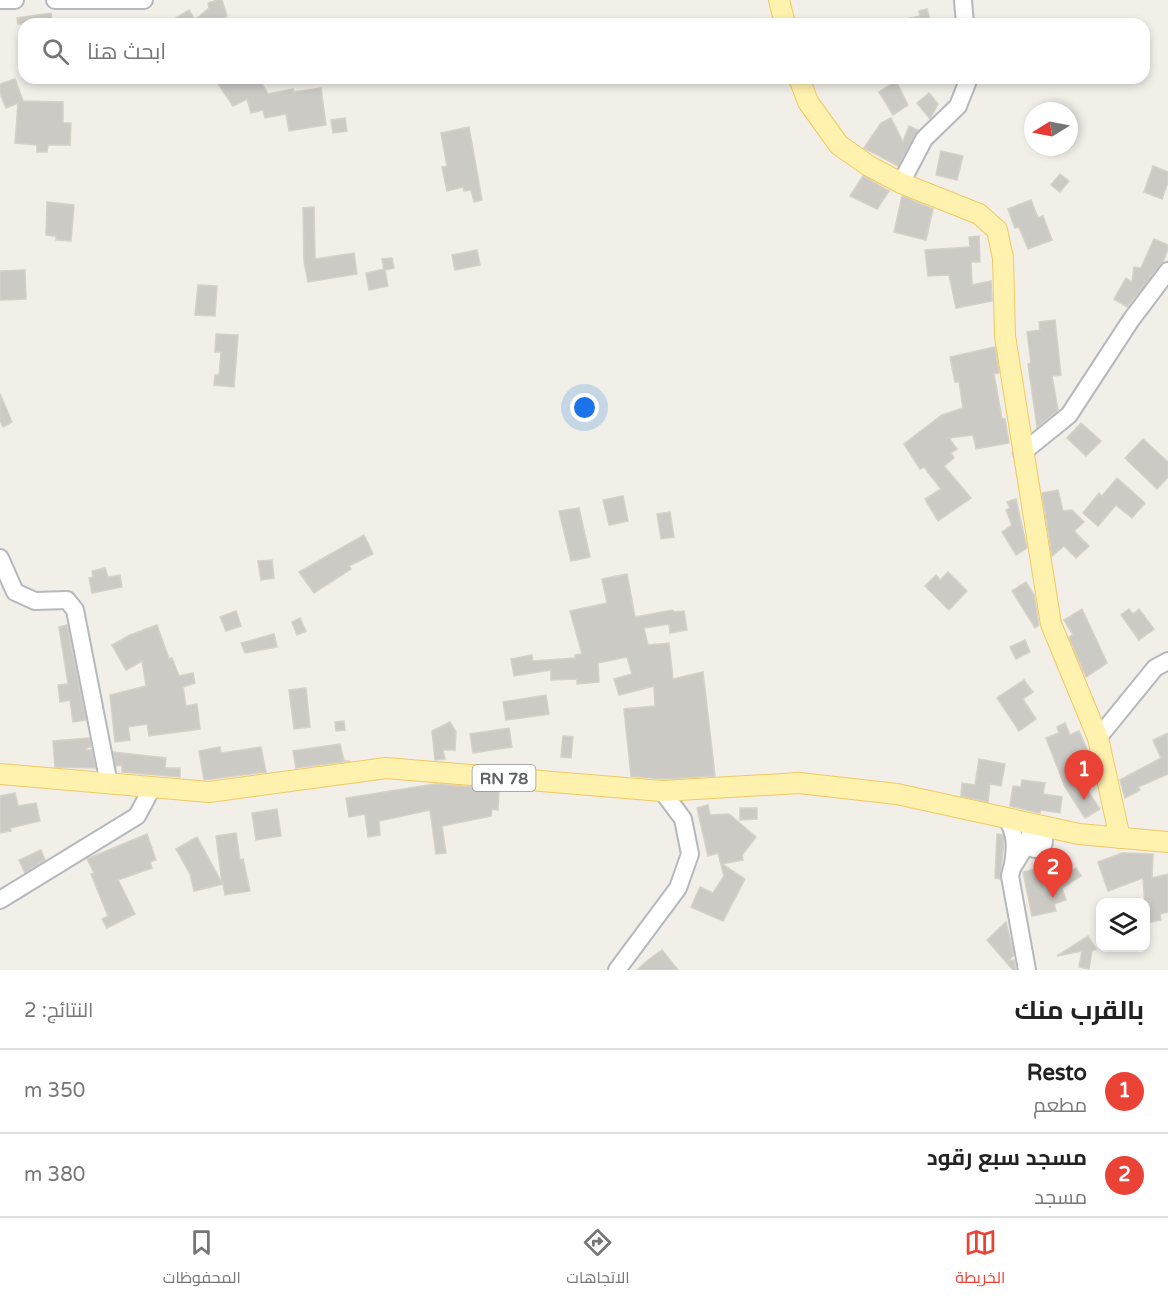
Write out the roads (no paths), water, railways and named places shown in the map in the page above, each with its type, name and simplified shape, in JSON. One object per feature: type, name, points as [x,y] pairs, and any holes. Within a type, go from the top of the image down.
[{"type":"main road","points":[[779,0],[784,18]]},
{"type":"main road","points":[[801,84],[808,102],[839,145],[868,166],[902,183],[979,214],[997,230],[1003,258],[1005,336],[1022,453],[1053,634],[1078,686],[1098,738],[1120,838]]},
{"type":"main road","name":"RN 78","points":[[0,774],[208,792],[386,768],[662,790],[694,791],[799,783],[897,794],[1079,834],[1168,842]]},
{"type":"street","points":[[0,0],[15,0]]},
{"type":"street","points":[[55,0],[144,0]]},
{"type":"street","points":[[963,0],[964,18]]},
{"type":"street","points":[[902,183],[924,139],[958,106],[967,84]]},
{"type":"street","points":[[1022,453],[1069,415],[1131,320],[1168,271]]},
{"type":"street","points":[[0,558],[15,592],[35,601],[67,600],[75,610],[109,784]]},
{"type":"street","points":[[1098,738],[1155,668],[1168,661]]},
{"type":"street","points":[[0,900],[137,816],[152,788]]},
{"type":"street","points":[[662,790],[683,819]]},
{"type":"street","points":[[617,970],[678,888],[690,854],[683,819],[686,803],[694,791]]},
{"type":"street","points":[[1007,819],[1034,842]]},
{"type":"street","points":[[1007,819],[1013,830],[1015,842],[1015,865],[1011,885],[1027,970]]},
{"type":"street","points":[[1015,865],[1034,842],[1079,834]]},
{"type":"place","name":"Resto","points":[[1084,800]]},
{"type":"place","name":"مسجد سبع رقود","points":[[1053,898]]}]
